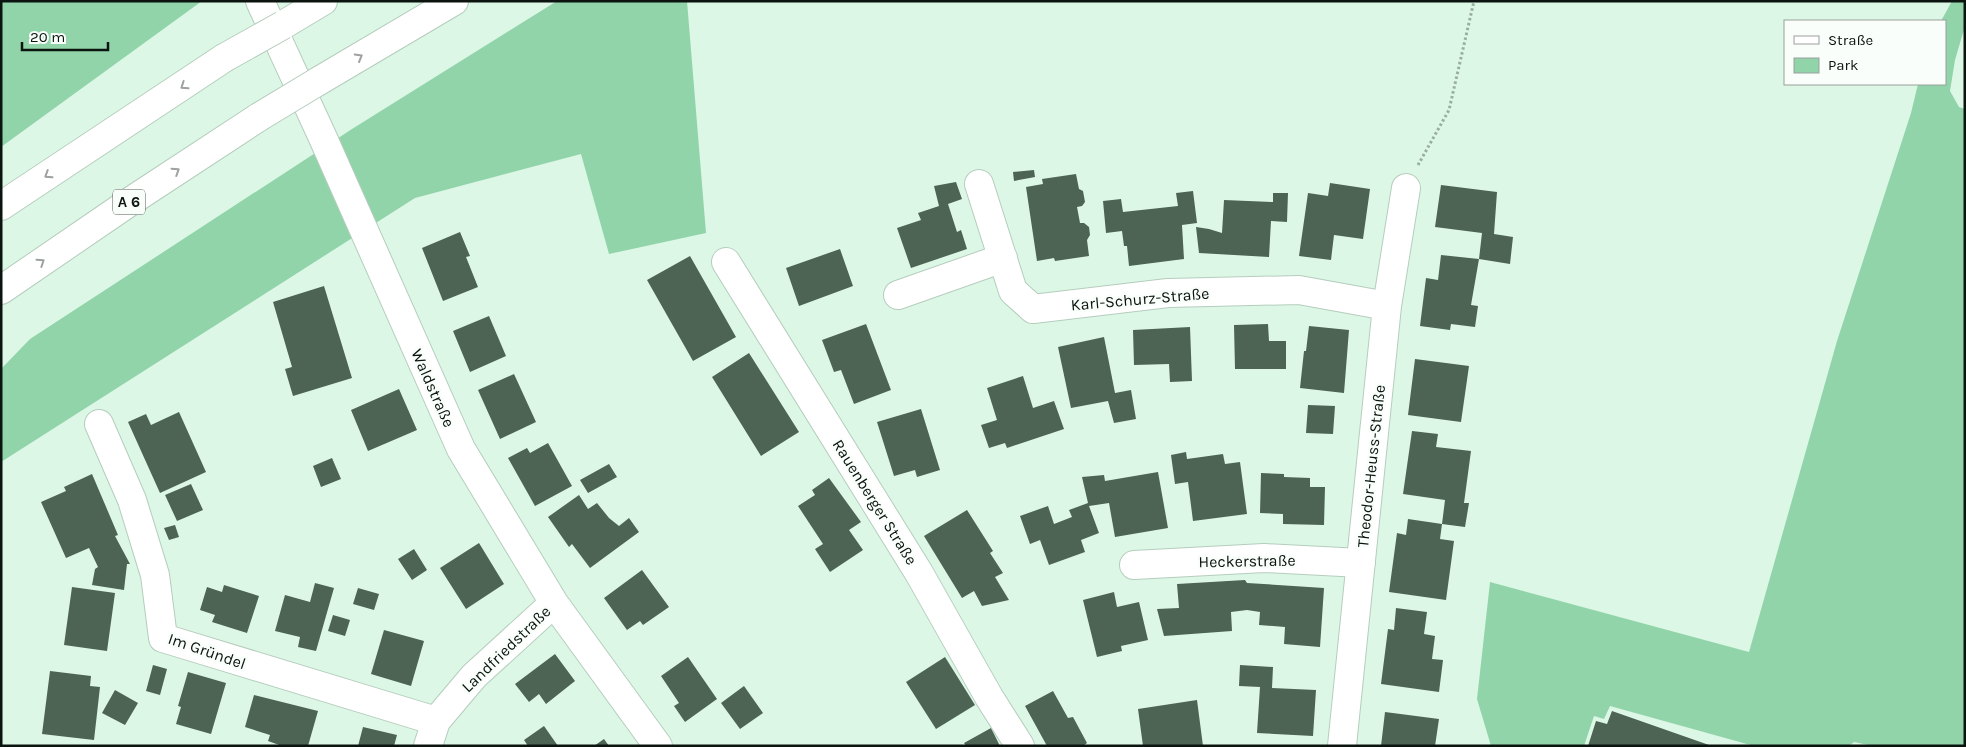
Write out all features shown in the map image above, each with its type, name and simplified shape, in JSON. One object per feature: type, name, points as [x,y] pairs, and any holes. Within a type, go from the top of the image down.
[{"type":"main road","name":"Waldstraße","points":[[260,1],[323,138],[460,449],[554,603],[658,746]]},
{"type":"main road","points":[[1,206],[224,58],[323,1]]},
{"type":"main road","name":"A 6","points":[[1,290],[134,199],[259,117],[454,1]]},
{"type":"main road","name":"Karl-Schurz-Straße","points":[[979,184],[1013,291],[1033,309],[1168,293],[1298,290],[1386,306]]},
{"type":"main road","name":"Theodor-Heuss-Straße","points":[[1342,746],[1386,306],[1406,188]]},
{"type":"main road","points":[[898,295],[1003,258]]},
{"type":"main road","name":"Rauenberger Straße","points":[[726,262],[919,573],[989,697],[1020,746]]},
{"type":"main road","name":"Im Gründel","points":[[99,424],[132,500],[155,575],[163,638],[432,734]]},
{"type":"main road","name":"Heckerstraße","points":[[1134,565],[1264,558],[1361,563]]},
{"type":"main road","name":"Landfriedstraße","points":[[432,734],[474,676],[554,603]]},
{"type":"path","points":[[1406,188],[1449,110],[1474,1]]},
{"type":"green space","points":[[1,1],[202,1],[1,147]]},
{"type":"green space","points":[[557,1],[687,1],[706,233],[609,254],[581,154],[415,198],[1,462],[1,369],[30,339],[352,129]]},
{"type":"green space","points":[[1952,1],[1965,1],[1965,26],[1955,60],[1950,91],[1959,107],[1965,109],[1965,746],[1873,746],[1854,742],[1849,746],[1754,746],[1610,706],[1604,719],[1594,716],[1584,746],[1491,746],[1477,699],[1490,582],[1749,652],[1837,341],[1911,113],[1918,85],[1946,85],[1946,20],[1942,20]]},
{"type":"building","points":[[1034,170],[1035,177],[1014,181],[1013,172]]},
{"type":"building","points":[[1076,174],[1079,189],[1083,191],[1085,202],[1082,206],[1077,207],[1080,223],[1084,223],[1089,227],[1090,235],[1087,240],[1089,256],[1055,261],[1054,258],[1037,261],[1026,187],[1043,184],[1042,179]]},
{"type":"building","points":[[956,182],[962,199],[948,204],[957,232],[961,230],[967,249],[911,268],[897,228],[921,220],[918,213],[939,206],[934,186]]},
{"type":"building","points":[[1330,183],[1370,189],[1363,239],[1334,235],[1331,260],[1299,256],[1308,193],[1328,196]]},
{"type":"building","points":[[1441,185],[1497,192],[1494,234],[1513,237],[1510,264],[1479,259],[1482,233],[1435,227]]},
{"type":"building","points":[[1193,191],[1197,223],[1182,225],[1184,259],[1129,266],[1127,246],[1124,246],[1122,231],[1106,233],[1103,201],[1121,199],[1123,212],[1178,206],[1176,193]]},
{"type":"building","points":[[1273,193],[1288,193],[1287,222],[1271,221],[1269,257],[1199,253],[1196,227],[1222,233],[1224,200],[1273,202]]},
{"type":"building","points":[[460,232],[470,256],[466,257],[478,287],[443,301],[422,248]]},
{"type":"building","points":[[840,249],[853,286],[799,306],[786,268]]},
{"type":"building","points":[[1441,255],[1479,259],[1471,305],[1478,306],[1475,327],[1451,324],[1450,330],[1420,326],[1426,278],[1438,280]]},
{"type":"building","points":[[690,256],[736,337],[693,361],[647,280]]},
{"type":"building","points":[[324,286],[352,378],[293,396],[285,369],[292,367],[273,302]]},
{"type":"building","points":[[489,316],[506,356],[470,372],[453,331]]},
{"type":"building","points":[[866,324],[891,390],[854,404],[841,370],[834,372],[822,340]]},
{"type":"building","points":[[1268,324],[1269,341],[1286,341],[1286,369],[1235,369],[1234,325]]},
{"type":"building","points":[[1309,326],[1349,330],[1344,393],[1300,388]]},
{"type":"building","points":[[1190,327],[1192,381],[1170,382],[1169,364],[1134,365],[1133,330]]},
{"type":"building","points":[[1104,337],[1115,393],[1131,390],[1136,419],[1114,423],[1108,401],[1071,408],[1058,347]]},
{"type":"building","points":[[749,353],[799,432],[761,456],[712,377]]},
{"type":"building","points":[[1415,359],[1469,366],[1461,422],[1408,415]]},
{"type":"building","points":[[514,374],[536,422],[500,439],[478,390]]},
{"type":"building","points":[[1023,376],[1033,408],[1054,401],[1064,429],[1007,448],[1005,443],[989,448],[981,425],[997,420],[987,388]]},
{"type":"building","points":[[399,389],[417,430],[368,451],[351,410]]},
{"type":"building","points":[[1308,405],[1335,406],[1333,434],[1306,433]]},
{"type":"building","points":[[921,409],[940,470],[917,477],[915,470],[894,476],[877,422]]},
{"type":"building","points":[[179,412],[206,472],[160,493],[128,422],[146,414],[151,425]]},
{"type":"building","points":[[1412,431],[1438,434],[1436,447],[1471,451],[1464,503],[1469,503],[1465,527],[1442,524],[1445,500],[1403,494]]},
{"type":"building","points":[[548,443],[572,486],[535,506],[508,458],[527,448],[530,453]]},
{"type":"building","points":[[1186,452],[1187,459],[1223,454],[1225,464],[1240,462],[1247,514],[1193,521],[1188,482],[1175,484],[1171,455]]},
{"type":"building","points":[[332,458],[341,479],[321,487],[313,466]]},
{"type":"building","points":[[609,464],[617,477],[588,493],[580,480]]},
{"type":"building","points":[[1158,472],[1168,528],[1115,537],[1109,503],[1089,506],[1099,533],[1081,540],[1085,552],[1049,565],[1040,540],[1030,544],[1020,516],[1048,506],[1054,524],[1072,517],[1069,510],[1088,503],[1082,477],[1104,475],[1105,481]]},
{"type":"building","points":[[1261,473],[1284,474],[1284,477],[1310,478],[1310,487],[1325,487],[1324,525],[1283,524],[1283,514],[1260,513]]},
{"type":"building","points":[[92,474],[118,535],[115,536],[130,564],[127,564],[124,590],[92,585],[95,569],[98,567],[89,548],[66,558],[41,502],[66,491],[64,487]]},
{"type":"building","points":[[829,478],[861,522],[849,530],[863,550],[830,572],[815,549],[823,544],[798,506],[815,495],[812,490]]},
{"type":"building","points":[[191,484],[203,510],[177,521],[165,495]]},
{"type":"building","points":[[579,495],[588,509],[597,503],[609,518],[619,526],[629,518],[639,532],[590,568],[572,544],[569,547],[548,517]]},
{"type":"building","points":[[967,510],[993,551],[990,553],[1003,573],[995,577],[1009,600],[982,606],[974,591],[962,598],[924,536]]},
{"type":"building","points":[[1408,519],[1442,524],[1440,539],[1454,541],[1446,600],[1389,592],[1397,533],[1406,535]]},
{"type":"building","points":[[175,525],[179,537],[169,540],[164,528]]},
{"type":"building","points":[[479,543],[504,584],[466,609],[440,568]]},
{"type":"building","points":[[414,549],[427,570],[412,580],[398,559]]},
{"type":"building","points":[[642,570],[669,607],[643,625],[640,621],[627,630],[604,598]]},
{"type":"building","points":[[1245,580],[1247,583],[1324,588],[1320,647],[1284,644],[1285,627],[1259,625],[1260,612],[1247,610],[1231,612],[1232,631],[1164,636],[1157,609],[1179,608],[1177,584]]},
{"type":"building","points":[[315,583],[334,588],[316,651],[298,647],[300,637],[275,631],[285,595],[310,602]]},
{"type":"building","points":[[224,585],[259,596],[247,633],[212,622],[215,615],[200,610],[207,587],[222,592]]},
{"type":"building","points":[[72,587],[115,593],[107,651],[64,645]]},
{"type":"building","points":[[358,588],[379,594],[374,610],[353,604]]},
{"type":"building","points":[[1114,592],[1117,607],[1139,602],[1148,640],[1121,646],[1122,651],[1097,657],[1083,600]]},
{"type":"building","points":[[1396,608],[1427,612],[1424,634],[1435,636],[1432,659],[1443,660],[1439,692],[1381,684],[1388,629],[1394,630]]},
{"type":"building","points":[[333,615],[350,620],[345,636],[328,631]]},
{"type":"building","points":[[384,630],[424,641],[411,686],[371,674]]},
{"type":"building","points":[[555,654],[575,681],[546,704],[539,694],[529,702],[515,684]]},
{"type":"building","points":[[688,657],[717,699],[685,722],[674,706],[679,703],[661,676]]},
{"type":"building","points":[[945,657],[975,705],[936,729],[906,682]]},
{"type":"building","points":[[153,665],[167,669],[160,695],[146,691]]},
{"type":"building","points":[[1240,665],[1273,667],[1272,688],[1316,690],[1313,736],[1257,733],[1260,687],[1239,686]]},
{"type":"building","points":[[50,671],[91,676],[90,686],[100,687],[94,740],[42,734]]},
{"type":"building","points":[[188,672],[226,683],[211,734],[176,724],[181,707],[178,706]]},
{"type":"building","points":[[744,686],[763,713],[740,729],[721,703]]},
{"type":"building","points":[[115,690],[138,703],[125,725],[102,713]]},
{"type":"building","points":[[1053,691],[1068,718],[1073,717],[1087,743],[1083,746],[1047,746],[1025,706]]},
{"type":"building","points":[[254,695],[318,711],[308,746],[282,746],[268,741],[270,735],[245,727]]},
{"type":"building","points":[[1197,700],[1203,746],[1143,746],[1138,709]]},
{"type":"building","points":[[1612,711],[1709,746],[1588,746],[1596,721],[1607,724]]},
{"type":"building","points":[[1385,712],[1439,719],[1435,746],[1381,746]]},
{"type":"building","points":[[544,726],[558,746],[528,746],[524,740]]},
{"type":"building","points":[[363,727],[397,735],[394,746],[358,746]]},
{"type":"building","points":[[991,728],[1000,746],[966,746],[964,743]]},
{"type":"building","points":[[604,739],[609,746],[594,746]]}]
